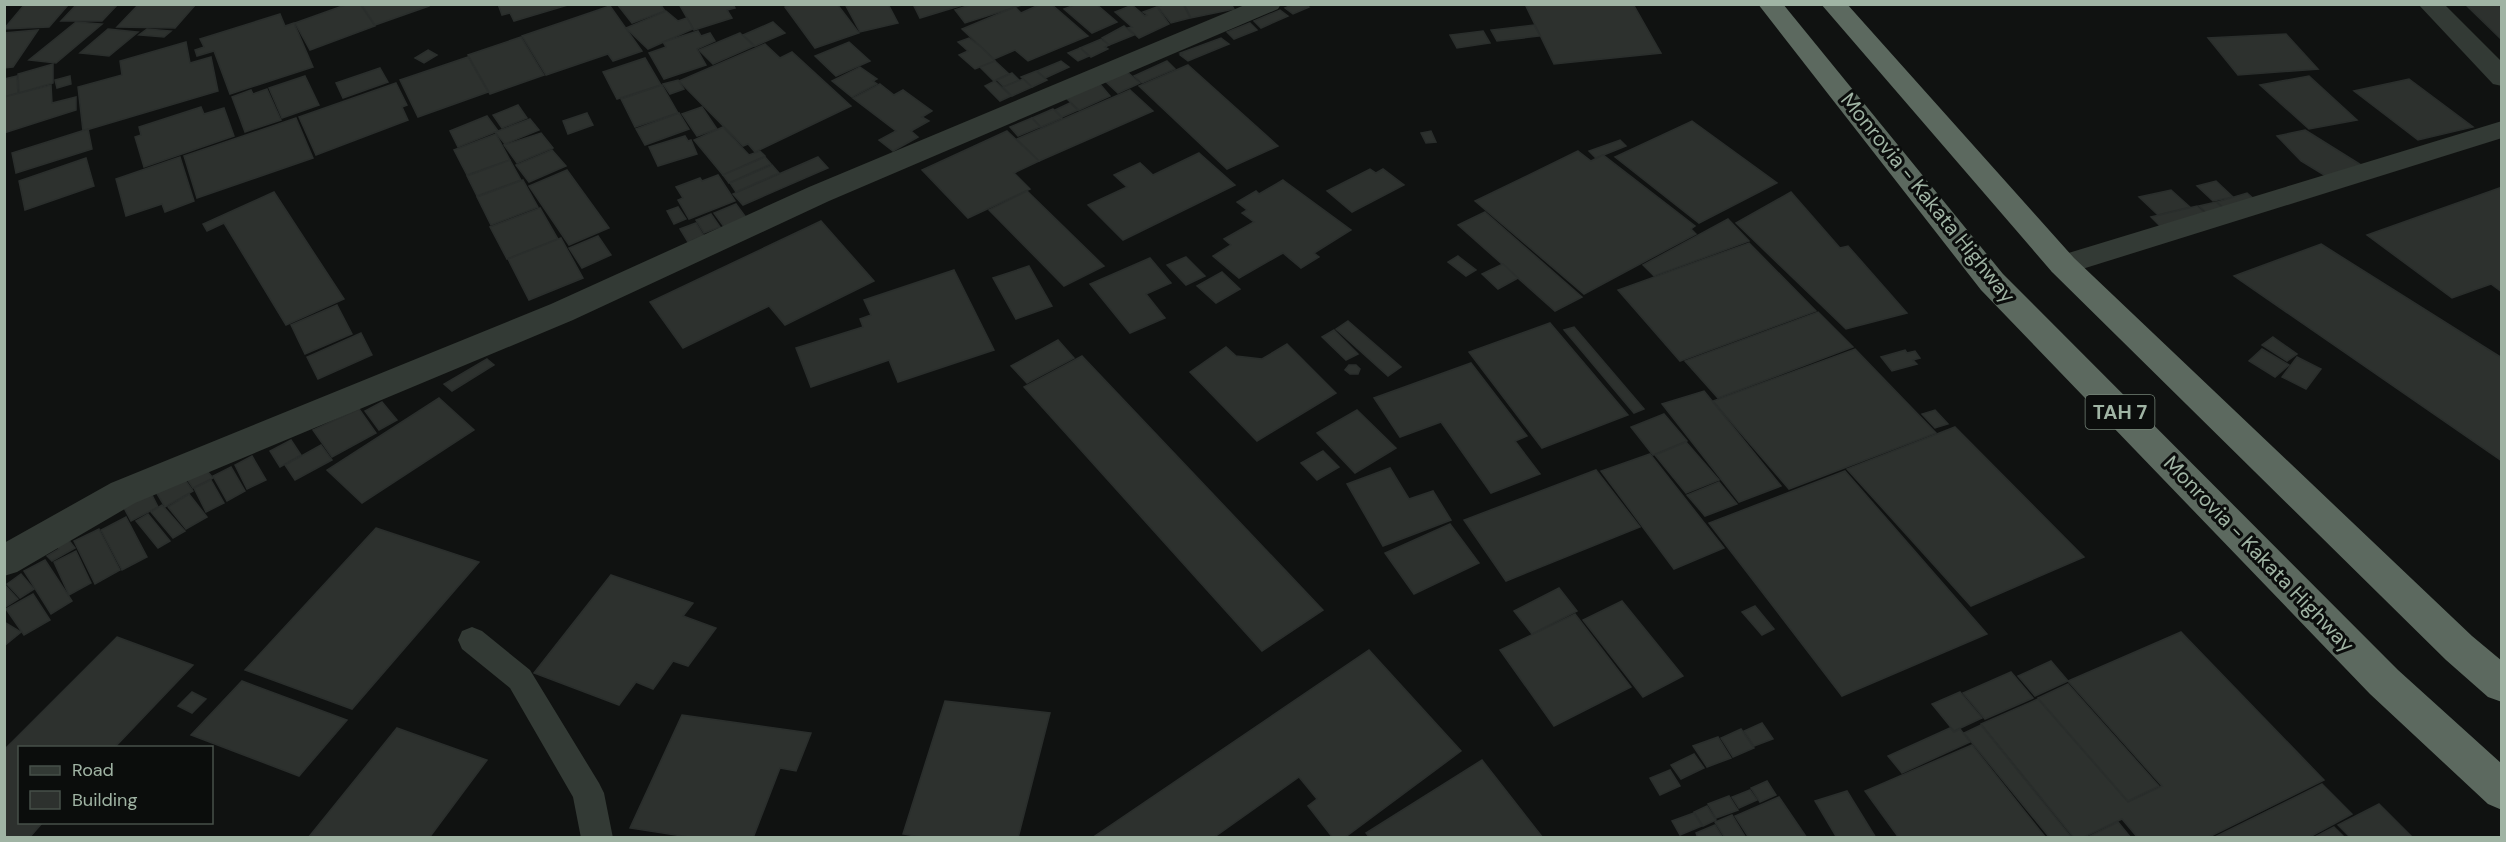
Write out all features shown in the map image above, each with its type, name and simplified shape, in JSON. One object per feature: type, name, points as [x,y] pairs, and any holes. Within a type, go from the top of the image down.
[{"type":"highway","name":"Monrovia - Kakata Highway","points":[[1770,4],[1992,282],[2384,682],[2502,791]]},
{"type":"highway","name":"TAH 7","points":[[1833,4],[2062,265],[2459,648],[2502,686]]},
{"type":"street","points":[[4,561],[123,493],[562,312],[819,194],[1269,4]]},
{"type":"street","points":[[2430,4],[2502,78]]},
{"type":"street","points":[[2062,265],[2502,129]]},
{"type":"lane","points":[[472,640],[520,679],[588,793],[597,837]]},
{"type":"building","points":[[25,4],[68,5],[49,27],[4,29]]},
{"type":"building","points":[[77,4],[118,4],[102,21],[61,21]]},
{"type":"building","points":[[139,4],[196,4],[175,28],[117,27]]},
{"type":"building","points":[[348,4],[360,4],[375,26],[310,50],[295,23]]},
{"type":"building","points":[[361,4],[428,4],[429,6],[375,25]]},
{"type":"building","points":[[498,4],[568,5],[514,21],[510,13],[502,15]]},
{"type":"building","points":[[617,4],[660,4],[665,11],[632,23]]},
{"type":"building","points":[[679,4],[733,4],[735,8],[727,10],[732,18],[694,30]]},
{"type":"building","points":[[792,4],[837,4],[859,33],[815,48],[785,7]]},
{"type":"building","points":[[845,4],[888,4],[898,23],[860,32]]},
{"type":"building","points":[[913,4],[966,4],[920,18]]},
{"type":"building","points":[[973,4],[1022,5],[965,23],[955,10]]},
{"type":"building","points":[[1041,4],[1051,4],[1088,36],[1028,61],[1015,50],[994,59],[962,29],[1015,7],[1021,13]]},
{"type":"building","points":[[1077,4],[1096,4],[1117,22],[1092,33],[1064,9]]},
{"type":"building","points":[[1165,4],[1183,4],[1190,18],[1171,23],[1158,7]]},
{"type":"building","points":[[1184,4],[1231,4],[1234,9],[1191,18]]},
{"type":"building","points":[[1294,4],[1305,4],[1309,7],[1293,14],[1285,8]]},
{"type":"building","points":[[1525,4],[1633,4],[1661,53],[1554,64]]},
{"type":"building","points":[[2465,4],[2497,4],[2502,8],[2502,40]]},
{"type":"building","points":[[1132,5],[1145,16],[1147,15],[1143,12],[1157,7],[1169,24],[1139,38],[1128,28],[1132,27],[1115,12]]},
{"type":"building","points":[[610,6],[642,51],[613,61],[608,54],[546,75],[522,36]]},
{"type":"building","points":[[1280,10],[1288,16],[1261,28],[1254,21]]},
{"type":"building","points":[[666,11],[678,21],[687,18],[693,29],[648,49],[626,28]]},
{"type":"building","points":[[280,14],[285,26],[294,23],[313,67],[230,94],[214,51],[197,56],[195,50],[204,47],[200,39]]},
{"type":"building","points":[[76,22],[102,24],[56,63],[29,60]]},
{"type":"building","points":[[773,22],[785,33],[755,46],[743,35]]},
{"type":"building","points":[[1250,23],[1257,30],[1234,39],[1227,32]]},
{"type":"building","points":[[1534,25],[1540,36],[1497,41],[1491,30]]},
{"type":"building","points":[[1124,26],[1134,35],[1109,45],[1102,38]]},
{"type":"building","points":[[108,29],[138,32],[109,56],[80,53]]},
{"type":"building","points":[[147,29],[171,31],[164,37],[139,35]]},
{"type":"building","points":[[38,30],[13,67],[4,68],[4,33]]},
{"type":"building","points":[[698,31],[701,36],[710,33],[715,41],[697,49],[706,65],[664,79],[649,53],[666,47],[663,42]]},
{"type":"building","points":[[1483,31],[1490,43],[1457,48],[1450,35]]},
{"type":"building","points":[[740,33],[754,46],[713,64],[699,50]]},
{"type":"building","points":[[2286,34],[2318,69],[2238,75],[2208,38]]},
{"type":"building","points":[[521,37],[544,75],[490,94],[468,55]]},
{"type":"building","points":[[969,38],[995,61],[975,69],[959,55],[968,51],[958,42]]},
{"type":"building","points":[[1221,38],[1229,44],[1188,61],[1180,55],[1182,54],[1180,53]]},
{"type":"building","points":[[1101,39],[1109,45],[1105,47],[1108,49],[1091,57],[1080,48]]},
{"type":"building","points":[[186,42],[190,63],[211,57],[218,91],[83,131],[78,87],[122,75],[120,61]]},
{"type":"building","points":[[849,42],[870,61],[836,76],[815,56]]},
{"type":"building","points":[[765,44],[780,58],[792,52],[851,106],[755,152],[748,144],[743,146],[679,81]]},
{"type":"building","points":[[1080,48],[1089,56],[1078,61],[1068,53]]},
{"type":"building","points":[[428,50],[437,55],[424,63],[415,58]]},
{"type":"building","points":[[468,57],[488,92],[418,117],[400,80]]},
{"type":"building","points":[[645,58],[661,85],[617,99],[603,72]]},
{"type":"building","points":[[995,61],[1009,74],[994,81],[980,67]]},
{"type":"building","points":[[1061,61],[1069,67],[1045,78],[1037,71]]},
{"type":"building","points":[[1167,61],[1175,69],[1142,83],[1134,76]]},
{"type":"building","points":[[53,64],[53,83],[19,93],[18,74]]},
{"type":"building","points":[[1188,65],[1278,146],[1227,169],[1139,86]]},
{"type":"building","points":[[860,67],[877,79],[873,81],[877,84],[852,97],[832,81]]},
{"type":"building","points":[[380,68],[388,82],[343,98],[336,83]]},
{"type":"building","points":[[1036,71],[1047,80],[1032,87],[1021,77]]},
{"type":"building","points":[[1126,71],[1140,83],[1118,93],[1104,80]]},
{"type":"building","points":[[1012,73],[1019,80],[1004,87],[997,80]]},
{"type":"building","points":[[17,76],[18,93],[4,97],[4,79]]},
{"type":"building","points":[[70,76],[71,84],[57,88],[55,80]]},
{"type":"building","points":[[305,76],[319,105],[282,118],[269,88]]},
{"type":"building","points":[[2309,76],[2357,120],[2309,129],[2260,85]]},
{"type":"building","points":[[1023,79],[1032,87],[1012,96],[1003,87]]},
{"type":"building","points":[[2409,79],[2473,127],[2418,140],[2354,91]]},
{"type":"building","points":[[678,80],[684,89],[670,94],[663,84]]},
{"type":"building","points":[[995,81],[1011,96],[1000,101],[985,86]]},
{"type":"building","points":[[396,83],[407,105],[402,107],[408,120],[316,155],[299,117]]},
{"type":"building","points":[[1099,83],[1110,96],[1079,110],[1066,98]]},
{"type":"building","points":[[880,84],[894,95],[903,90],[932,111],[922,117],[929,121],[911,131],[918,137],[893,151],[879,140],[896,131],[853,98]]},
{"type":"building","points":[[51,85],[52,103],[76,97],[76,110],[4,133],[4,97]]},
{"type":"building","points":[[662,85],[678,113],[635,127],[621,99]]},
{"type":"building","points":[[267,89],[281,120],[245,132],[232,97],[251,90],[253,94]]},
{"type":"building","points":[[1130,90],[1153,111],[1039,161],[1017,139]]},
{"type":"building","points":[[1070,103],[1078,110],[1062,117],[1055,110]]},
{"type":"building","points":[[518,105],[527,118],[502,128],[493,115]]},
{"type":"building","points":[[201,107],[204,114],[224,108],[234,136],[144,167],[135,137],[141,135],[139,127]]},
{"type":"building","points":[[702,107],[717,129],[697,136],[682,114]]},
{"type":"building","points":[[1053,109],[1062,118],[1041,127],[1032,118]]},
{"type":"building","points":[[587,113],[593,125],[568,134],[563,121]]},
{"type":"building","points":[[679,113],[689,129],[645,145],[636,129]]},
{"type":"building","points":[[487,116],[498,131],[458,147],[450,131]]},
{"type":"building","points":[[296,118],[313,158],[197,198],[184,156]]},
{"type":"building","points":[[1032,118],[1040,127],[1018,136],[1010,127]]},
{"type":"building","points":[[530,119],[539,130],[505,144],[495,132]]},
{"type":"building","points":[[1692,121],[1777,183],[1699,223],[1615,157]]},
{"type":"building","points":[[723,127],[749,155],[760,151],[765,156],[723,175],[694,140]]},
{"type":"building","points":[[88,129],[92,149],[16,173],[12,153]]},
{"type":"building","points":[[2305,130],[2366,168],[2329,178],[2301,161],[2277,136]]},
{"type":"building","points":[[1007,131],[1039,161],[1014,173],[1030,189],[968,218],[922,170]]},
{"type":"building","points":[[1431,131],[1436,142],[1426,143],[1421,133]]},
{"type":"building","points":[[541,133],[553,148],[517,163],[504,145]]},
{"type":"building","points":[[496,134],[510,160],[467,175],[454,150]]},
{"type":"building","points":[[685,136],[688,141],[691,140],[697,154],[658,166],[649,147]]},
{"type":"building","points":[[1620,140],[1626,146],[1596,158],[1589,151]]},
{"type":"building","points":[[552,150],[566,166],[529,182],[516,165]]},
{"type":"building","points":[[1578,151],[1591,161],[1603,155],[1695,226],[1691,229],[1696,234],[1584,294],[1475,201]]},
{"type":"building","points":[[1199,153],[1235,185],[1123,240],[1088,205],[1127,187],[1114,175],[1140,163],[1153,175]]},
{"type":"building","points":[[180,157],[194,201],[165,212],[162,204],[126,216],[116,179]]},
{"type":"building","points":[[765,157],[771,164],[729,183],[723,175]]},
{"type":"building","points":[[818,157],[828,168],[743,205],[733,194]]},
{"type":"building","points":[[86,158],[94,186],[25,210],[19,181]]},
{"type":"building","points":[[510,160],[521,180],[477,196],[467,176]]},
{"type":"building","points":[[772,165],[779,173],[736,192],[730,183]]},
{"type":"building","points":[[1370,169],[1376,173],[1383,169],[1404,185],[1352,212],[1327,191]]},
{"type":"building","points":[[567,170],[609,228],[569,245],[529,186]]},
{"type":"building","points":[[718,175],[735,201],[689,219],[678,200],[683,198],[676,187],[700,178],[702,181]]},
{"type":"building","points":[[523,180],[538,207],[491,225],[477,197]]},
{"type":"building","points":[[1283,180],[1351,230],[1314,253],[1319,257],[1301,268],[1283,253],[1239,278],[1213,256],[1231,245],[1224,239],[1254,222],[1242,213],[1247,210],[1237,202],[1256,191],[1259,194]]},
{"type":"building","points":[[2216,181],[2233,197],[2213,201],[2197,186]]},
{"type":"building","points":[[2502,187],[2502,292],[2491,284],[2452,298],[2367,235]]},
{"type":"building","points":[[2171,190],[2190,207],[2158,215],[2139,197]]},
{"type":"building","points":[[1027,191],[1104,266],[1064,286],[989,210]]},
{"type":"building","points":[[274,192],[344,299],[286,325],[224,223],[207,231],[203,224]]},
{"type":"building","points":[[1791,192],[1840,248],[1848,246],[1907,313],[1846,329],[1736,223]]},
{"type":"building","points":[[2247,193],[2256,201],[2225,209],[2217,202]]},
{"type":"building","points":[[2216,202],[2226,210],[2208,214],[2199,206]]},
{"type":"building","points":[[736,204],[747,219],[725,228],[714,213]]},
{"type":"building","points":[[2197,206],[2207,215],[2160,226],[2151,217]]},
{"type":"building","points":[[678,207],[686,219],[674,224],[667,211]]},
{"type":"building","points":[[540,208],[558,239],[507,259],[490,227]]},
{"type":"building","points":[[1485,212],[1582,297],[1555,311],[1458,225]]},
{"type":"building","points":[[711,214],[720,227],[704,233],[696,220]]},
{"type":"building","points":[[1728,219],[1749,241],[1654,276],[1643,265]]},
{"type":"building","points":[[821,221],[874,281],[785,325],[769,306],[683,348],[650,302]]},
{"type":"building","points":[[696,223],[704,236],[688,242],[680,229]]},
{"type":"building","points":[[598,236],[611,255],[582,268],[569,248]]},
{"type":"building","points":[[561,238],[583,278],[529,300],[508,259]]},
{"type":"building","points":[[1749,243],[1816,311],[1680,361],[1618,290]]},
{"type":"building","points":[[2321,244],[2502,358],[2502,461],[2234,276]]},
{"type":"building","points":[[1458,256],[1476,270],[1466,276],[1448,262]]},
{"type":"building","points":[[1186,257],[1205,276],[1186,285],[1167,265]]},
{"type":"building","points":[[1150,258],[1171,283],[1146,294],[1165,318],[1130,333],[1090,284]]},
{"type":"building","points":[[1503,264],[1518,278],[1498,289],[1482,274]]},
{"type":"building","points":[[1029,266],[1052,306],[1016,319],[993,278]]},
{"type":"building","points":[[954,270],[994,350],[898,382],[889,360],[811,387],[796,348],[863,327],[860,319],[871,315],[864,300]]},
{"type":"building","points":[[1222,272],[1240,289],[1216,303],[1197,286]]},
{"type":"building","points":[[337,305],[352,334],[305,354],[291,325]]},
{"type":"building","points":[[1818,312],[1853,347],[1718,398],[1685,361]]},
{"type":"building","points":[[1348,321],[1401,367],[1388,376],[1336,329]]},
{"type":"building","points":[[1550,323],[1628,415],[1542,448],[1469,352]]},
{"type":"building","points":[[1574,327],[1644,409],[1634,413],[1564,330]]},
{"type":"building","points":[[1334,330],[1358,354],[1346,360],[1322,337]]},
{"type":"building","points":[[361,333],[372,355],[318,379],[307,357]]},
{"type":"building","points":[[2273,337],[2297,354],[2287,361],[2262,345]]},
{"type":"building","points":[[1058,340],[1074,358],[1027,383],[1011,366]]},
{"type":"building","points":[[1287,344],[1336,393],[1257,441],[1190,372],[1226,347],[1236,356],[1262,359]]},
{"type":"building","points":[[1855,349],[1936,433],[1789,489],[1713,401]]},
{"type":"building","points":[[2262,349],[2289,365],[2275,377],[2249,361]]},
{"type":"building","points":[[1905,350],[1907,353],[1915,351],[1920,358],[1913,360],[1917,364],[1892,371],[1881,357]]},
{"type":"building","points":[[1082,356],[1323,610],[1262,651],[1024,387]]},
{"type":"building","points":[[2297,357],[2321,369],[2306,389],[2282,377]]},
{"type":"building","points":[[487,359],[494,365],[452,391],[444,384]]},
{"type":"building","points":[[1471,363],[1527,436],[1515,441],[1540,474],[1491,493],[1441,422],[1400,437],[1374,398]]},
{"type":"building","points":[[1349,365],[1356,365],[1360,369],[1358,374],[1350,374],[1345,370]]},
{"type":"building","points":[[1704,391],[1781,486],[1739,502],[1662,404]]},
{"type":"building","points":[[439,398],[474,430],[362,503],[327,470]]},
{"type":"building","points":[[382,402],[397,420],[379,430],[365,411]]},
{"type":"building","points":[[359,409],[376,433],[332,457],[313,430]]},
{"type":"building","points":[[1357,410],[1396,448],[1355,473],[1317,433]]},
{"type":"building","points":[[1935,410],[1948,424],[1935,428],[1922,414]]},
{"type":"building","points":[[1664,414],[1687,441],[1653,455],[1631,427]]},
{"type":"building","points":[[1955,427],[2084,557],[1971,606],[1847,469]]},
{"type":"building","points":[[291,440],[301,455],[280,467],[270,451]]},
{"type":"building","points":[[1686,442],[1719,480],[1686,493],[1655,455]]},
{"type":"building","points":[[321,445],[332,460],[295,480],[285,465]]},
{"type":"building","points":[[1323,451],[1339,467],[1317,480],[1301,463]]},
{"type":"building","points":[[1650,454],[1724,548],[1674,569],[1601,471]]},
{"type":"building","points":[[252,456],[266,480],[247,489],[235,465]]},
{"type":"building","points":[[203,466],[213,478],[193,488],[185,476]]},
{"type":"building","points":[[231,467],[245,491],[227,501],[213,476]]},
{"type":"building","points":[[1390,468],[1409,499],[1433,491],[1451,520],[1383,546],[1347,484]]},
{"type":"building","points":[[1596,470],[1640,527],[1506,581],[1464,520]]},
{"type":"building","points":[[1845,471],[1987,634],[1842,696],[1709,523]]},
{"type":"building","points":[[183,477],[193,491],[165,507],[156,492]]},
{"type":"building","points":[[211,480],[224,503],[206,512],[194,488]]},
{"type":"building","points":[[1719,482],[1737,504],[1705,516],[1687,495]]},
{"type":"building","points":[[150,491],[158,507],[131,521],[123,506]]},
{"type":"building","points":[[189,494],[207,517],[186,529],[168,507]]},
{"type":"building","points":[[162,505],[185,531],[173,538],[151,512]]},
{"type":"building","points":[[148,514],[170,541],[158,548],[136,521]]},
{"type":"building","points":[[126,517],[147,557],[122,570],[101,530]]},
{"type":"building","points":[[1450,524],[1479,563],[1414,594],[1385,553]]},
{"type":"building","points":[[376,528],[479,562],[352,709],[245,670]]},
{"type":"building","points":[[99,529],[120,570],[95,584],[74,541]]},
{"type":"building","points":[[67,538],[75,548],[52,561],[47,556],[59,549],[57,545]]},
{"type":"building","points":[[76,551],[91,583],[69,595],[54,562]]},
{"type":"building","points":[[45,560],[72,601],[51,614],[24,571]]},
{"type":"building","points":[[21,574],[34,589],[20,598],[7,584]]},
{"type":"building","points":[[611,575],[693,603],[683,616],[716,628],[688,666],[673,661],[653,689],[636,682],[619,705],[534,673]]},
{"type":"building","points":[[4,584],[18,599],[4,608]]},
{"type":"building","points":[[1559,588],[1577,611],[1532,634],[1514,611]]},
{"type":"building","points":[[33,594],[50,620],[24,635],[6,609]]},
{"type":"building","points":[[1622,601],[1683,676],[1643,697],[1583,620]]},
{"type":"building","points":[[1755,606],[1774,629],[1762,635],[1742,612]]},
{"type":"building","points":[[1575,614],[1631,687],[1554,726],[1500,650]]},
{"type":"building","points":[[4,622],[21,632],[4,646]]},
{"type":"building","points":[[2181,632],[2324,780],[2207,838],[2138,838],[2122,819],[2082,838],[2074,838],[1981,724],[2038,699],[2128,802],[2162,786],[2068,681]]},
{"type":"building","points":[[117,637],[193,665],[116,746],[18,746],[18,824],[41,824],[29,838],[4,838],[4,750]]},
{"type":"building","points":[[1369,650],[1461,751],[1344,838],[1333,838],[1308,806],[1317,799],[1299,777],[1213,838],[1092,838]]},
{"type":"building","points":[[2051,661],[2068,681],[2035,696],[2018,676]]},
{"type":"building","points":[[2011,672],[2033,698],[1985,719],[1963,693]]},
{"type":"building","points":[[242,681],[347,720],[299,776],[191,735]]},
{"type":"building","points":[[2068,684],[2159,786],[2128,801],[2038,698]]},
{"type":"building","points":[[192,692],[206,699],[192,713],[178,706]]},
{"type":"building","points":[[1960,692],[1982,718],[1954,731],[1932,704]]},
{"type":"building","points":[[945,701],[1050,713],[1018,838],[927,838],[903,834]]},
{"type":"building","points":[[682,715],[811,733],[796,771],[780,768],[753,838],[695,838],[630,828]]},
{"type":"building","points":[[1762,723],[1773,739],[1754,746],[1744,731]]},
{"type":"building","points":[[1981,725],[2072,838],[2050,838],[1964,733]]},
{"type":"building","points":[[397,728],[487,760],[429,838],[308,838]]},
{"type":"building","points":[[1950,728],[1954,732],[1960,729],[1970,742],[1902,773],[1888,756]]},
{"type":"building","points":[[1741,729],[1754,748],[1733,757],[1721,738]]},
{"type":"building","points":[[1718,737],[1731,758],[1707,767],[1693,746]]},
{"type":"building","points":[[1972,745],[2046,838],[1899,838],[1865,791]]},
{"type":"building","points":[[1694,754],[1704,768],[1681,779],[1671,765]]},
{"type":"building","points":[[1482,760],[1543,838],[1370,838],[1366,833]]},
{"type":"building","points":[[1670,770],[1680,786],[1660,795],[1650,778]]},
{"type":"building","points":[[1767,781],[1776,795],[1760,802],[1751,788]]},
{"type":"building","points":[[2322,784],[2352,814],[2308,838],[2213,838]]},
{"type":"building","points":[[1750,790],[1757,800],[1739,808],[1732,797]]},
{"type":"building","points":[[1847,791],[1876,838],[1837,838],[1815,801]]},
{"type":"building","points":[[1729,796],[1738,810],[1716,818],[1708,804]]},
{"type":"building","points":[[1779,797],[1807,838],[1749,838],[1735,816]]},
{"type":"building","points":[[2379,804],[2413,838],[2351,838],[2338,825]]},
{"type":"building","points":[[1707,806],[1716,820],[1703,826],[1694,812]]},
{"type":"building","points":[[1694,813],[1702,826],[1680,835],[1672,821]]},
{"type":"building","points":[[1732,815],[1746,838],[1725,838],[1715,822]]},
{"type":"building","points":[[2118,822],[2131,838],[2086,838]]},
{"type":"building","points":[[1715,825],[1723,838],[1698,838],[1696,833]]},
{"type":"building","points":[[2334,827],[2345,838],[2313,838]]}]
